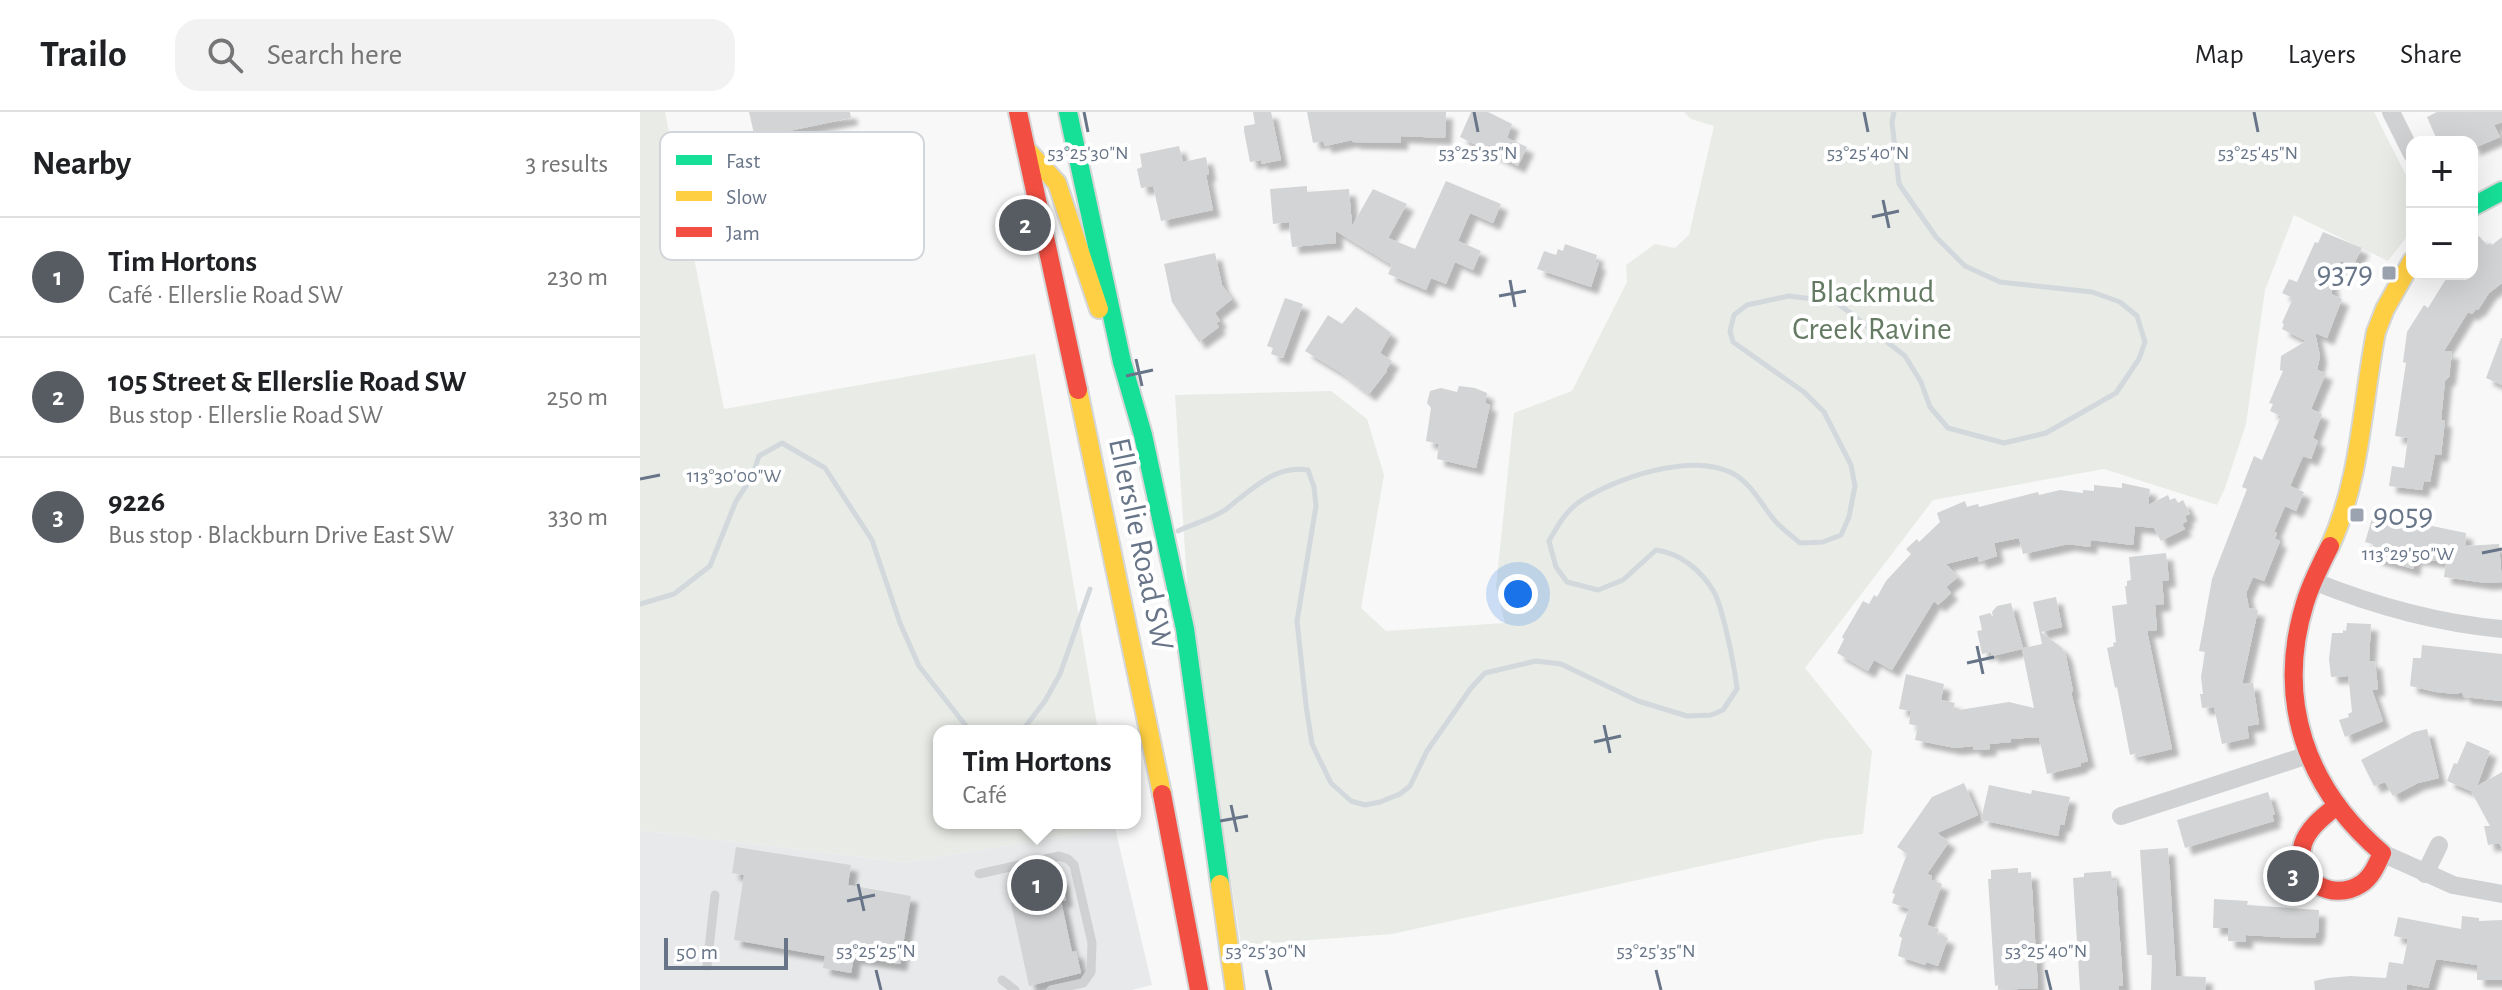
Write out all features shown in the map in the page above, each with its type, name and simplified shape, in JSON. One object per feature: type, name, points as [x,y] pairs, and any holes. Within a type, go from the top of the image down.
[{"type":"main road","name":"Ellerslie Road SW","points":[[1018,112],[1143,693],[1199,990]]},
{"type":"main road","name":"Ellerslie Road SW","points":[[1068,112],[1122,362],[1143,435],[1185,629],[1235,990]]},
{"type":"main road","points":[[1025,148],[1057,183],[1088,281],[1122,362]]},
{"type":"main road","points":[[2478,204],[2502,191]]},
{"type":"main road","points":[[2335,807],[2310,827],[2299,856],[2303,870],[2312,882],[2323,889],[2347,890],[2361,884],[2374,870],[2382,853],[2368,843],[2335,807],[2308,755],[2297,705],[2294,661],[2299,625],[2313,581],[2347,504],[2376,332],[2406,272]]},
{"type":"main road","points":[[1180,990],[1189,968],[1191,949]]},
{"type":"street","points":[[2391,112],[2406,142]]},
{"type":"street","points":[[2313,581],[2358,599],[2416,616],[2502,629]]},
{"type":"street","points":[[2121,816],[2308,755]]},
{"type":"street","points":[[2425,874],[2439,845]]},
{"type":"street","points":[[2382,853],[2453,885],[2502,894]]},
{"type":"lane","points":[[979,874],[1059,856],[1074,865],[1092,943],[1091,972],[1083,983],[1051,990]]},
{"type":"lane","points":[[707,966],[715,895]]},
{"type":"lane","points":[[1002,980],[1015,990]]},
{"type":"shaded area","points":[[1115,829],[1152,985],[1132,990],[640,990],[640,830],[904,862]]},
{"type":"green space","points":[[640,112],[665,112],[669,132],[660,132],[660,260],[694,260],[724,409],[1035,354],[1097,725],[933,725],[933,829],[1109,829],[904,862],[640,830]]},
{"type":"green space","name":"Blackmud Creek Ravine","points":[[1684,112],[2374,112],[2406,175],[2406,238],[2388,261],[2294,215],[2265,290],[2246,424],[2217,505],[2104,469],[1933,500],[1805,668],[1872,751],[1863,834],[1825,839],[1392,934],[1241,945],[1189,613],[1175,395],[1331,391],[1367,419],[1384,475],[1361,608],[1386,631],[1505,623],[1496,587],[1514,413],[1572,391],[1627,282],[1626,265],[1655,244],[1675,248],[1689,235],[1714,126],[1691,119]]},
{"type":"building","points":[[749,112],[850,112],[851,118],[784,132],[754,132]]},
{"type":"building","points":[[1253,112],[1271,112],[1281,160],[1261,164],[1261,160],[1250,162],[1244,126],[1255,124]]},
{"type":"building","points":[[1307,112],[1446,112],[1445,138],[1401,136],[1401,143],[1352,140],[1325,146],[1323,141],[1313,143]]},
{"type":"building","points":[[1471,112],[1488,112],[1512,124],[1507,138],[1527,147],[1518,166],[1460,137]]},
{"type":"building","points":[[2437,112],[2502,112],[2502,122],[2494,125],[2500,137],[2478,146],[2478,136],[2435,136],[2427,117]]},
{"type":"building","points":[[1179,146],[1183,162],[1206,157],[1213,210],[1161,221],[1153,186],[1141,188],[1137,169],[1142,167],[1140,154]]},
{"type":"building","points":[[1446,181],[1501,204],[1493,223],[1470,213],[1458,241],[1481,251],[1473,270],[1455,262],[1446,284],[1431,278],[1426,290],[1388,274],[1392,265],[1336,231],[1336,243],[1292,247],[1289,222],[1273,224],[1270,189],[1307,186],[1307,192],[1349,189],[1352,226],[1373,189],[1407,204],[1388,238],[1415,249]]},
{"type":"building","points":[[2323,232],[2362,248],[2353,266],[2341,261],[2330,286],[2333,287],[2331,294],[2342,299],[2327,338],[2315,333],[2320,356],[2317,370],[2326,373],[2311,409],[2322,414],[2313,438],[2318,441],[2311,459],[2303,456],[2290,486],[2304,492],[2296,511],[2285,506],[2274,532],[2277,533],[2275,539],[2280,541],[2264,581],[2253,577],[2246,593],[2249,608],[2258,610],[2242,684],[2253,683],[2259,724],[2247,726],[2249,738],[2222,744],[2214,707],[2202,708],[2200,694],[2203,694],[2201,677],[2205,652],[2199,651],[2212,579],[2247,489],[2242,487],[2254,456],[2262,460],[2281,416],[2270,411],[2273,404],[2269,403],[2283,371],[2280,370],[2281,356],[2306,341],[2282,329],[2293,298],[2282,293],[2289,279],[2297,282],[2315,242],[2318,243]]},
{"type":"building","points":[[2478,237],[2487,245],[2502,237],[2502,283],[2489,293],[2478,310],[2472,314],[2468,312],[2444,351],[2452,352],[2449,377],[2445,381],[2441,455],[2435,454],[2430,482],[2424,481],[2422,490],[2389,486],[2392,466],[2404,468],[2408,438],[2395,436],[2406,363],[2403,362],[2407,332],[2424,305],[2428,308],[2445,280],[2478,280]]},
{"type":"building","points":[[1565,244],[1597,255],[1595,262],[1599,263],[1591,287],[1537,269],[1544,251],[1556,255],[1558,249],[1563,251]]},
{"type":"building","points":[[1215,253],[1222,285],[1232,299],[1215,313],[1220,321],[1216,323],[1219,327],[1199,342],[1172,302],[1164,264]]},
{"type":"building","points":[[1285,298],[1303,304],[1283,358],[1271,354],[1273,348],[1267,346]]},
{"type":"building","points":[[1356,307],[1391,333],[1380,353],[1392,361],[1369,394],[1305,351],[1328,315],[1342,324]]},
{"type":"building","points":[[2502,338],[2502,385],[2486,378]]},
{"type":"building","points":[[1459,386],[1487,393],[1485,403],[1490,405],[1476,468],[1437,459],[1439,444],[1426,441],[1430,391],[1441,388],[1457,392]]},
{"type":"building","points":[[2122,483],[2150,489],[2148,505],[2168,495],[2170,500],[2175,498],[2178,503],[2183,500],[2190,514],[2185,516],[2187,521],[2182,524],[2185,529],[2161,541],[2154,528],[2135,526],[2133,545],[2091,540],[2090,547],[2068,544],[2023,554],[2019,538],[1994,543],[1997,556],[1979,562],[1978,556],[1946,564],[1958,577],[1946,587],[1951,593],[1938,605],[1934,601],[1892,670],[1874,660],[1868,671],[1837,653],[1844,639],[1842,637],[1863,601],[1869,604],[1874,595],[1877,597],[1886,581],[1911,554],[1906,549],[1917,539],[1919,542],[1940,522],[1937,513],[1965,501],[1967,507],[1978,504],[1979,507],[2038,492],[2039,495],[2060,490],[2083,493],[2083,490],[2094,491],[2094,485],[2122,488]]},
{"type":"building","points":[[2374,512],[2407,521],[2408,517],[2423,521],[2422,524],[2466,533],[2465,546],[2499,544],[2502,582],[2444,577],[2446,562],[2415,558],[2413,569],[2372,557],[2376,545],[2365,542]]},
{"type":"building","points":[[2166,553],[2169,580],[2162,581],[2164,604],[2155,605],[2157,630],[2147,631],[2172,749],[2138,757],[2137,753],[2130,755],[2107,648],[2116,642],[2112,606],[2127,604],[2125,586],[2131,580],[2129,557]]},
{"type":"building","points":[[2056,597],[2062,627],[2041,632],[2062,648],[2066,656],[2071,692],[2088,761],[2081,763],[2081,766],[2047,774],[2039,737],[2011,739],[2011,742],[1989,744],[1990,749],[1974,750],[1973,746],[1955,748],[1915,740],[1918,726],[1909,724],[1911,711],[1899,709],[1906,674],[1944,684],[1941,700],[1955,703],[1953,711],[2009,702],[2034,708],[2022,649],[1992,656],[1991,652],[1982,654],[1977,631],[1982,630],[1979,616],[1990,613],[1993,617],[1992,612],[1997,606],[2011,603],[2023,648],[2042,644],[2033,602]]},
{"type":"building","points":[[2347,623],[2371,624],[2369,661],[2375,661],[2378,689],[2372,690],[2383,721],[2345,737],[2339,720],[2349,717],[2348,714],[2352,712],[2348,676],[2331,677],[2329,659],[2332,633],[2346,631]]},
{"type":"building","points":[[2422,645],[2502,654],[2502,701],[2464,697],[2462,692],[2436,692],[2410,686],[2413,658],[2421,658]]},
{"type":"building","points":[[2427,729],[2439,778],[2418,783],[2393,796],[2385,782],[2374,786],[2361,760],[2414,732]]},
{"type":"building","points":[[2467,741],[2490,751],[2477,786],[2502,772],[2502,849],[2499,843],[2488,845],[2484,826],[2490,826],[2471,791],[2447,781]]},
{"type":"building","points":[[1964,783],[1978,815],[1937,833],[1949,842],[1927,874],[1932,876],[1931,880],[1942,884],[1927,925],[1939,929],[1937,934],[1948,938],[1938,966],[1926,962],[1925,965],[1898,956],[1902,938],[1899,936],[1909,909],[1892,903],[1895,894],[1892,893],[1907,854],[1897,847],[1932,797]]},
{"type":"building","points":[[1989,785],[2031,794],[2032,790],[2070,797],[2064,825],[2060,825],[2058,836],[1981,820]]},
{"type":"building","points":[[2268,792],[2274,821],[2185,848],[2177,820]]},
{"type":"building","points":[[736,847],[851,865],[848,885],[911,896],[900,964],[854,957],[851,973],[823,968],[825,956],[734,940],[744,875],[732,873]]},
{"type":"building","points":[[2168,848],[2176,976],[2206,977],[2205,990],[2151,990],[2152,955],[2147,955],[2140,850]]},
{"type":"building","points":[[1054,867],[1057,878],[1061,877],[1066,900],[1061,901],[1072,952],[1076,951],[1081,973],[1029,986],[1011,903],[1016,902],[1010,877]]},
{"type":"building","points":[[2018,868],[2018,873],[2031,872],[2038,988],[1998,990],[1998,985],[1995,986],[1988,879],[1991,879],[1991,870]]},
{"type":"building","points":[[2111,871],[2112,880],[2116,880],[2123,986],[2118,986],[2119,990],[2080,990],[2073,878],[2084,877],[2084,873]]},
{"type":"building","points":[[2214,899],[2248,901],[2247,905],[2319,910],[2318,933],[2316,938],[2246,935],[2246,942],[2228,941],[2228,928],[2213,928]]},
{"type":"building","points":[[2462,916],[2479,918],[2479,921],[2502,920],[2502,980],[2477,980],[2477,965],[2436,959],[2428,988],[2407,984],[2407,990],[2315,990],[2314,981],[2350,976],[2386,978],[2389,962],[2403,964],[2408,939],[2394,936],[2398,917],[2461,929]]},
{"type":"waterway","points":[[1178,531],[1220,513],[1274,475],[1296,469],[1308,470],[1316,506],[1297,621],[1306,705],[1312,744],[1331,783],[1351,801],[1365,805],[1380,802],[1410,786],[1427,751],[1485,673],[1536,661],[1561,664],[1638,701],[1687,716],[1711,715],[1723,710],[1737,689],[1731,654],[1714,592],[1696,570],[1681,559],[1656,550],[1623,580],[1598,590],[1567,582],[1556,567],[1549,541],[1570,510],[1594,493],[1632,477],[1696,465],[1715,467],[1739,478],[1752,489],[1777,523],[1800,543],[1823,542],[1841,535],[1849,517],[1855,486],[1851,465],[1824,412],[1804,392],[1733,342],[1730,331],[1734,315],[1747,305],[1789,296],[1836,302],[1905,356],[1921,382],[1930,407],[1948,428],[2004,443],[2046,433],[2116,393],[2139,359],[2145,342],[2137,316],[2120,302],[2092,292],[2000,282],[1965,266],[1936,237],[1899,184],[1892,122],[1894,112]]},
{"type":"waterway","points":[[640,604],[674,594],[710,566],[736,501],[752,477],[759,456],[782,443],[825,468],[872,540],[900,623],[919,666],[965,725]]},
{"type":"waterway","points":[[1027,725],[1060,674],[1090,589]]},
{"type":"traffic: fast","points":[[1068,112],[1122,362],[1143,435],[1185,629],[1220,884]]},
{"type":"traffic: fast","points":[[2478,204],[2502,191]]},
{"type":"traffic: slow","points":[[1026,149],[1057,183],[1099,309]]},
{"type":"traffic: slow","points":[[2330,546],[2354,468],[2376,332],[2406,272]]},
{"type":"traffic: slow","points":[[1078,390],[1162,794]]},
{"type":"traffic: slow","points":[[1220,884],[1235,990]]},
{"type":"traffic: jam","points":[[1018,112],[1078,390]]},
{"type":"traffic: jam","points":[[2330,546],[2307,596],[2297,639],[2294,674],[2296,708],[2316,771],[2356,828],[2382,853],[2365,881],[2338,891],[2317,885],[2309,877],[2301,857],[2308,833],[2335,807]]},
{"type":"traffic: jam","points":[[1162,794],[1199,990]]},
{"type":"place","name":"105 Street & Ellerslie Road SW","points":[[1025,225]]},
{"type":"place","name":"9379","points":[[2389,273]]},
{"type":"place","name":"9059","points":[[2357,515]]},
{"type":"place","name":"9226","points":[[2293,876]]},
{"type":"place","name":"Tim Hortons","points":[[1037,885]]}]
